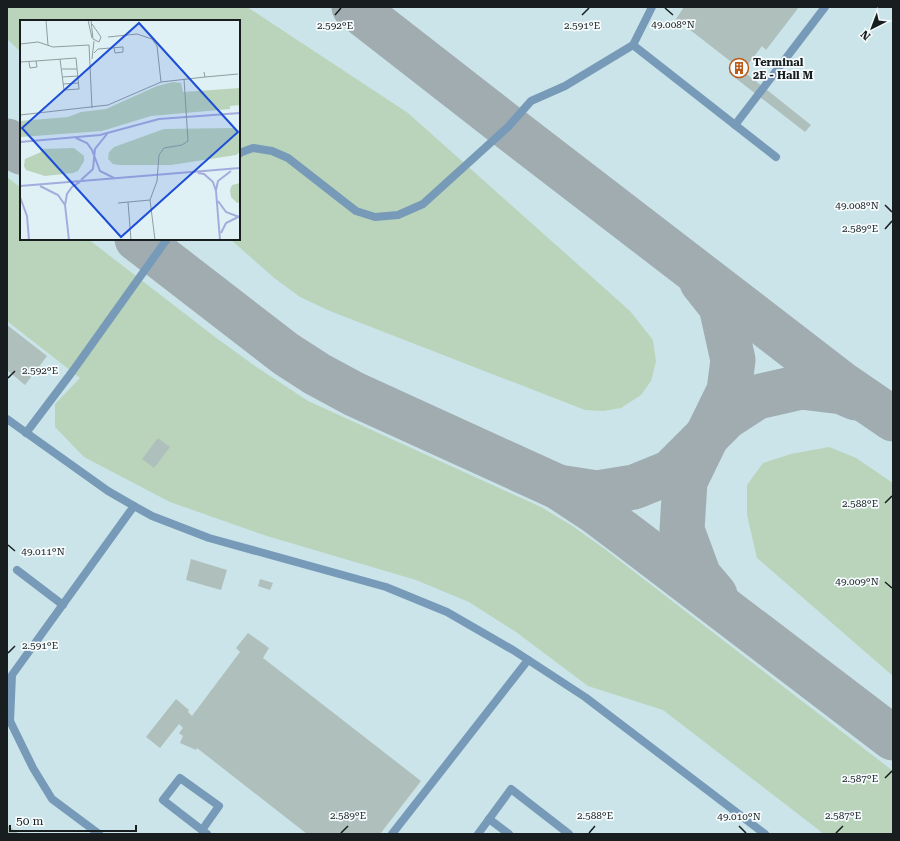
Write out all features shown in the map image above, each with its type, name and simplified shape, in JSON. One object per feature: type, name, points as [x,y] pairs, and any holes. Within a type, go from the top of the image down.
[{"type":"lane","points":[[240,153],[254,148],[272,151],[288,158],[356,211],[375,217],[398,216],[422,204],[508,127],[531,101],[565,86],[633,45],[652,7]]},
{"type":"lane","points":[[735,125],[825,7]]},
{"type":"lane","points":[[633,45],[776,157]]},
{"type":"lane","points":[[26,433],[72,372],[166,240]]},
{"type":"lane","points":[[7,419],[108,491],[152,516],[209,538],[386,587],[447,612],[528,660],[585,697],[765,834]]},
{"type":"lane","points":[[99,834],[52,799],[33,768],[10,721],[12,675],[134,506]]},
{"type":"lane","points":[[17,570],[63,604]]},
{"type":"lane","points":[[392,834],[528,660]]},
{"type":"lane","points":[[180,778],[219,806],[204,832],[163,800],[180,778]]},
{"type":"lane","points":[[478,834],[511,789],[569,834]]},
{"type":"lane","points":[[489,819],[510,834]]},
{"type":"shaded area","points":[[7,7],[893,7],[893,834],[7,834]]},
{"type":"green space","points":[[7,7],[247,7],[408,113],[630,311],[653,340],[656,361],[651,381],[641,395],[621,408],[603,411],[585,410],[330,311],[300,297],[273,277],[231,240],[240,240],[240,20],[20,20],[20,51],[7,39]]},
{"type":"green space","points":[[7,177],[20,187],[20,240],[89,240],[215,337],[255,366],[308,401],[541,507],[571,525],[602,547],[893,771],[893,834],[824,834],[663,710],[588,686],[516,632],[469,602],[416,580],[267,536],[170,502],[84,457],[55,427],[55,404],[80,378],[7,321]]},
{"type":"green space","points":[[829,447],[856,458],[893,483],[893,676],[757,558],[747,515],[747,485],[763,463],[791,454]]},
{"type":"building","name":"Terminal 2E - Hall M","points":[[684,7],[799,7],[766,50],[762,46],[743,71],[811,125],[805,132],[729,73],[734,64],[676,19]]},
{"type":"building","points":[[7,325],[47,356],[25,385],[7,370]]},
{"type":"building","points":[[158,438],[170,447],[154,468],[142,459]]},
{"type":"building","points":[[191,559],[227,570],[221,590],[186,580]]},
{"type":"building","points":[[260,579],[273,583],[270,590],[258,586]]},
{"type":"building","points":[[248,633],[269,648],[263,658],[421,781],[380,834],[307,834],[197,748],[196,750],[180,743],[183,736],[179,733],[183,728],[179,724],[160,748],[146,737],[176,699],[189,710],[188,712],[192,716],[240,652],[236,648]]},
{"type":"building","points":[[7,825],[19,834],[7,834]]},
{"type":"taxiway","points":[[354,7],[842,384],[893,419]]},
{"type":"taxiway","points":[[7,141],[20,151]]},
{"type":"taxiway","points":[[138,240],[286,354],[317,374],[354,394],[558,487],[596,512],[893,738]]},
{"type":"taxiway","points":[[702,282],[721,306],[733,360],[729,391],[685,481],[682,530],[699,576],[715,595]]},
{"type":"taxiway","points":[[558,487],[597,493],[634,487],[671,472],[726,417],[757,397],[801,387],[842,392],[856,398]]},
{"type":"place","name":"Terminal 2E - Hall M","points":[[739,68]]}]
